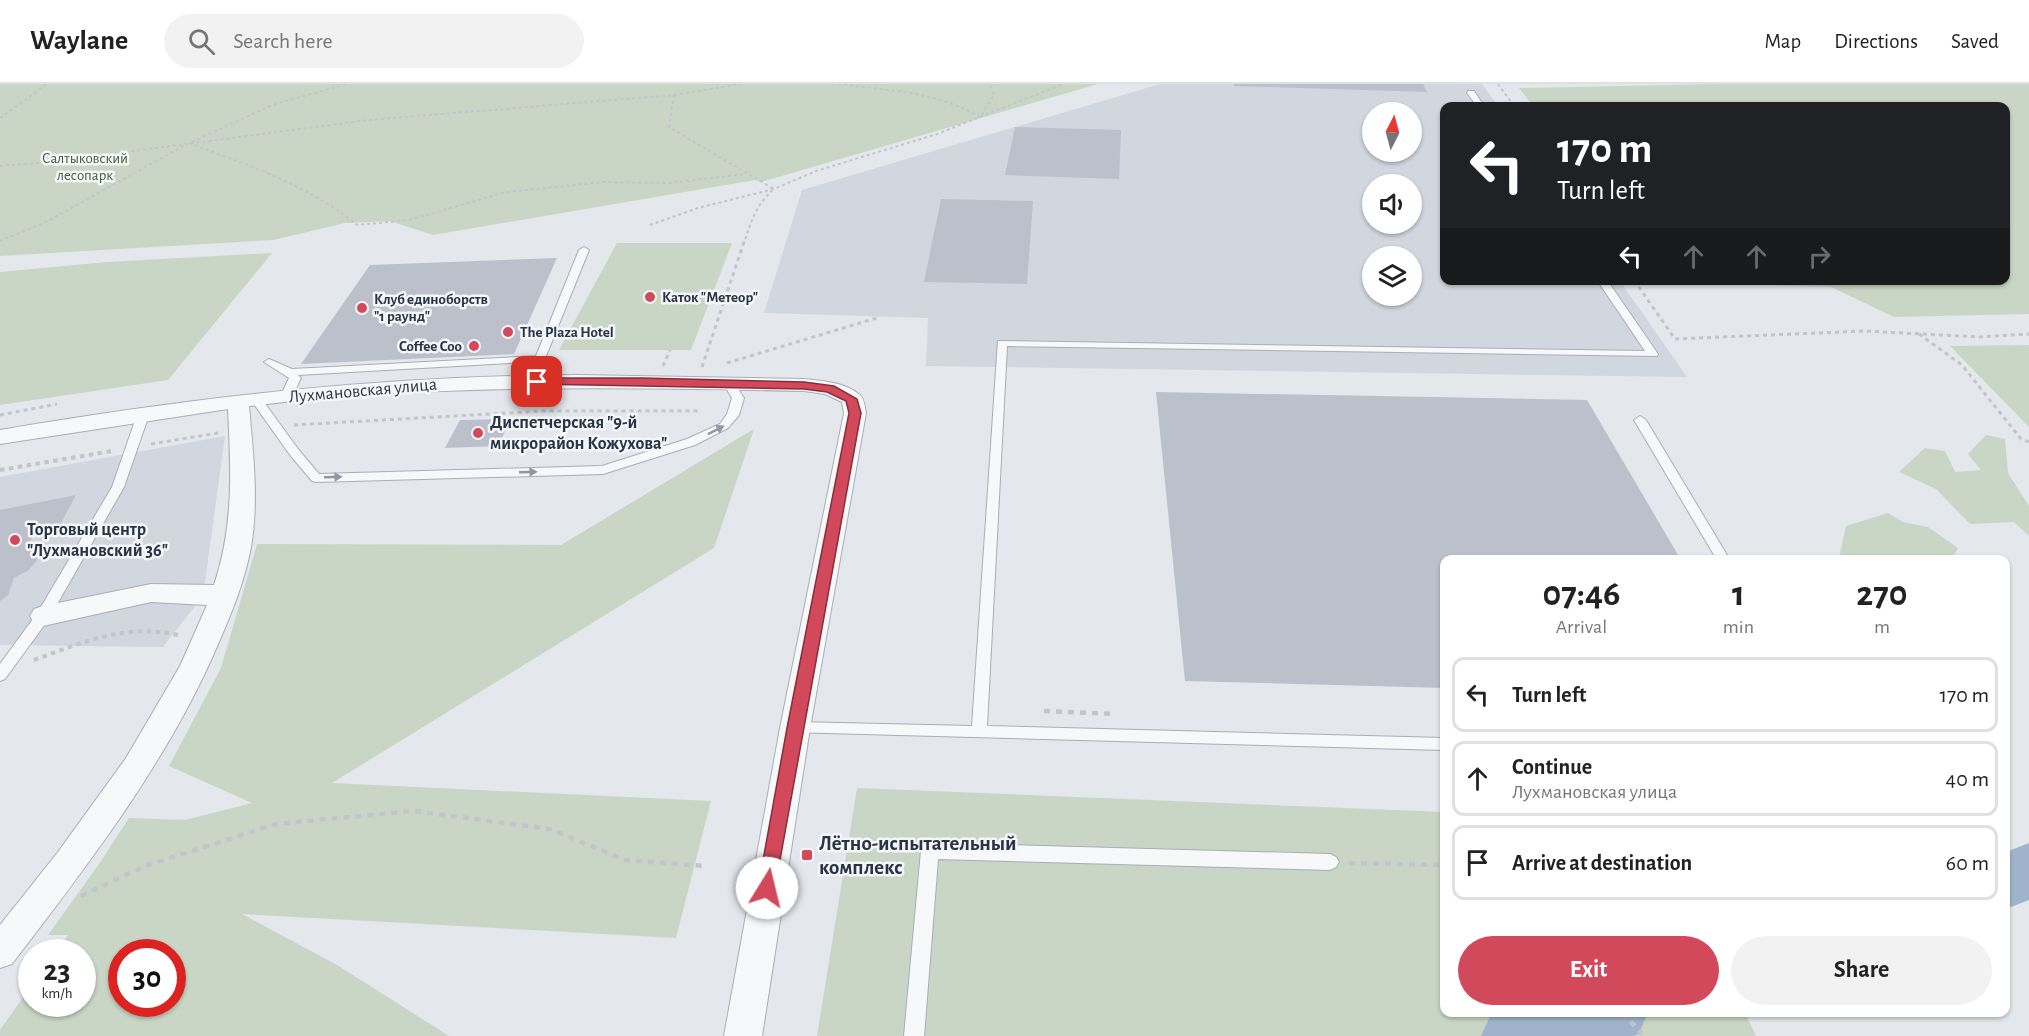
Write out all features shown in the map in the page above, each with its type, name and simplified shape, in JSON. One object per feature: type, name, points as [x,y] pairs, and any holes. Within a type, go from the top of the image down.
[{"type":"street","name":"Лухмановская улица","points":[[0,437],[248,401],[440,384],[630,381],[728,374],[830,388],[852,399],[855,413],[795,728]]},
{"type":"street","points":[[0,951],[67,865],[128,780],[206,645],[236,559],[244,500],[248,401]]},
{"type":"street","points":[[43,616],[151,593],[203,596],[224,592]]},
{"type":"street","points":[[743,1036],[795,728]]},
{"type":"lane","points":[[1471,93],[1478,102]]},
{"type":"lane","points":[[290,372],[540,359],[584,250]]},
{"type":"lane","points":[[979,732],[1002,343],[1653,354],[1605,285]]},
{"type":"lane","points":[[269,362],[290,372],[295,378],[286,397]]},
{"type":"lane","points":[[248,401],[274,426],[316,478],[603,470],[691,442],[724,426],[733,415],[738,398],[728,374]]},
{"type":"lane","points":[[2,671],[43,616],[118,488],[143,415]]},
{"type":"lane","points":[[1640,420],[1721,555]]},
{"type":"lane","points":[[795,728],[1440,744]]},
{"type":"lane","points":[[914,1036],[930,851],[1330,862]]},
{"type":"path","points":[[0,118],[47,84]]},
{"type":"path","points":[[0,241],[19,235],[73,207],[154,160],[272,105],[346,84]]},
{"type":"path","points":[[0,166],[51,162],[368,120],[674,96],[741,84]]},
{"type":"path","points":[[838,84],[939,100],[969,108],[980,117]]},
{"type":"path","points":[[980,117],[994,95],[990,84]]},
{"type":"path","points":[[650,225],[698,208],[774,189],[816,171],[937,134],[1063,84]]},
{"type":"path","points":[[1498,84],[1511,102]]},
{"type":"path","points":[[674,96],[669,128],[774,189]]},
{"type":"path","points":[[189,143],[270,174],[339,210],[357,225],[409,220],[506,192],[604,182],[670,183],[745,174]]},
{"type":"path","points":[[702,367],[754,213],[763,198],[774,189]]},
{"type":"path","points":[[1638,285],[1675,339],[1864,331],[1980,337],[2029,334]]},
{"type":"path","points":[[728,374],[880,317]]},
{"type":"path","points":[[1919,334],[1962,365],[2021,439],[2029,442]]},
{"type":"path","points":[[663,367],[670,350]]},
{"type":"path","points":[[0,415],[57,404]]},
{"type":"path","points":[[274,426],[543,411],[699,411]]},
{"type":"path","points":[[2,671],[120,631],[166,630],[206,645]]},
{"type":"path","points":[[1044,711],[1120,714]]},
{"type":"path","points":[[72,900],[145,866],[276,824],[413,811],[550,829],[625,860],[704,866]]},
{"type":"path","points":[[1330,862],[1440,865]]},
{"type":"path","points":[[1627,1017],[1643,1036]]},
{"type":"shaded area","points":[[1160,84],[1482,84],[1495,102],[1440,102],[1440,285],[1623,285],[1687,377],[926,366],[928,318],[764,313],[802,190]]},
{"type":"shaded area","points":[[225,436],[203,596],[163,647],[0,645],[0,477]]},
{"type":"green space","name":"Салтыковский лесопарк","points":[[0,84],[1098,84],[761,182],[755,180],[433,235],[390,221],[345,223],[273,240],[0,256]]},
{"type":"green space","points":[[1718,84],[2029,84],[2029,314],[1894,317],[1831,287],[1772,285],[2010,285],[2010,102],[1530,102],[1519,88]]},
{"type":"green space","name":"Каток \"Метеор\"","points":[[617,243],[732,243],[691,350],[559,350]]},
{"type":"green space","points":[[272,253],[168,380],[0,405],[0,272],[107,262]]},
{"type":"green space","points":[[2029,345],[2029,427],[1950,346]]},
{"type":"green space","points":[[754,429],[714,548],[332,783],[711,801],[676,938],[242,914],[337,965],[449,1036],[0,1036],[0,1030],[18,1004],[18,1017],[96,1017],[96,939],[65,939],[68,935],[48,935],[129,818],[185,820],[252,803],[169,766],[221,668],[257,544],[561,545]]},
{"type":"green space","points":[[1986,435],[2005,439],[2008,473],[2029,506],[2029,536],[2014,522],[1970,524],[1936,489],[1899,472],[1925,448],[1945,451],[1955,472],[1981,470],[1968,454]]},
{"type":"green space","points":[[1888,513],[1903,522],[1928,527],[1958,548],[1954,555],[1841,555],[1846,526]]},
{"type":"green space","points":[[857,788],[1440,812],[1440,1017],[1747,1017],[1756,1036],[817,1036]]},
{"type":"building","points":[[1234,84],[1423,84],[1427,92],[1234,86]]},
{"type":"building","points":[[1015,127],[1121,130],[1119,179],[1005,175]]},
{"type":"building","points":[[941,199],[1033,201],[1027,284],[924,282]]},
{"type":"building","points":[[557,258],[514,354],[301,364],[370,265]]},
{"type":"building","points":[[1156,392],[1587,400],[1678,555],[1440,555],[1440,688],[1185,681]]},
{"type":"building","name":"Диспетчерская \"9-й микрорайон Кожухова\"","points":[[511,419],[498,446],[445,448],[460,420]]},
{"type":"building","name":"Торговый центр \"Лухмановский 36\"","points":[[76,495],[60,525],[35,531],[26,550],[35,553],[37,560],[29,570],[14,578],[8,595],[0,601],[0,510]]},
{"type":"waterway","points":[[2010,881],[2029,869]]},
{"type":"waterway","points":[[1514,1036],[1595,1017]]},
{"type":"place","name":"Каток \"Метеор\"","points":[[650,297]]},
{"type":"place","name":"Клуб единоборств \"1 раунд\"","points":[[362,308]]},
{"type":"place","name":"The Plaza Hotel","points":[[508,332]]},
{"type":"place","name":"Coffee Coo","points":[[474,346]]},
{"type":"place","name":"Диспетчерская \"9-й микрорайон Кожухова\"","points":[[478,433]]},
{"type":"place","name":"Торговый центр \"Лухмановский 36\"","points":[[15,540]]},
{"type":"place","name":"Лётно-испытательный комплекс","points":[[807,855]]},
{"type":"route","points":[[537,382],[642,381],[804,385],[830,388],[852,399],[855,413],[767,888]]}]
